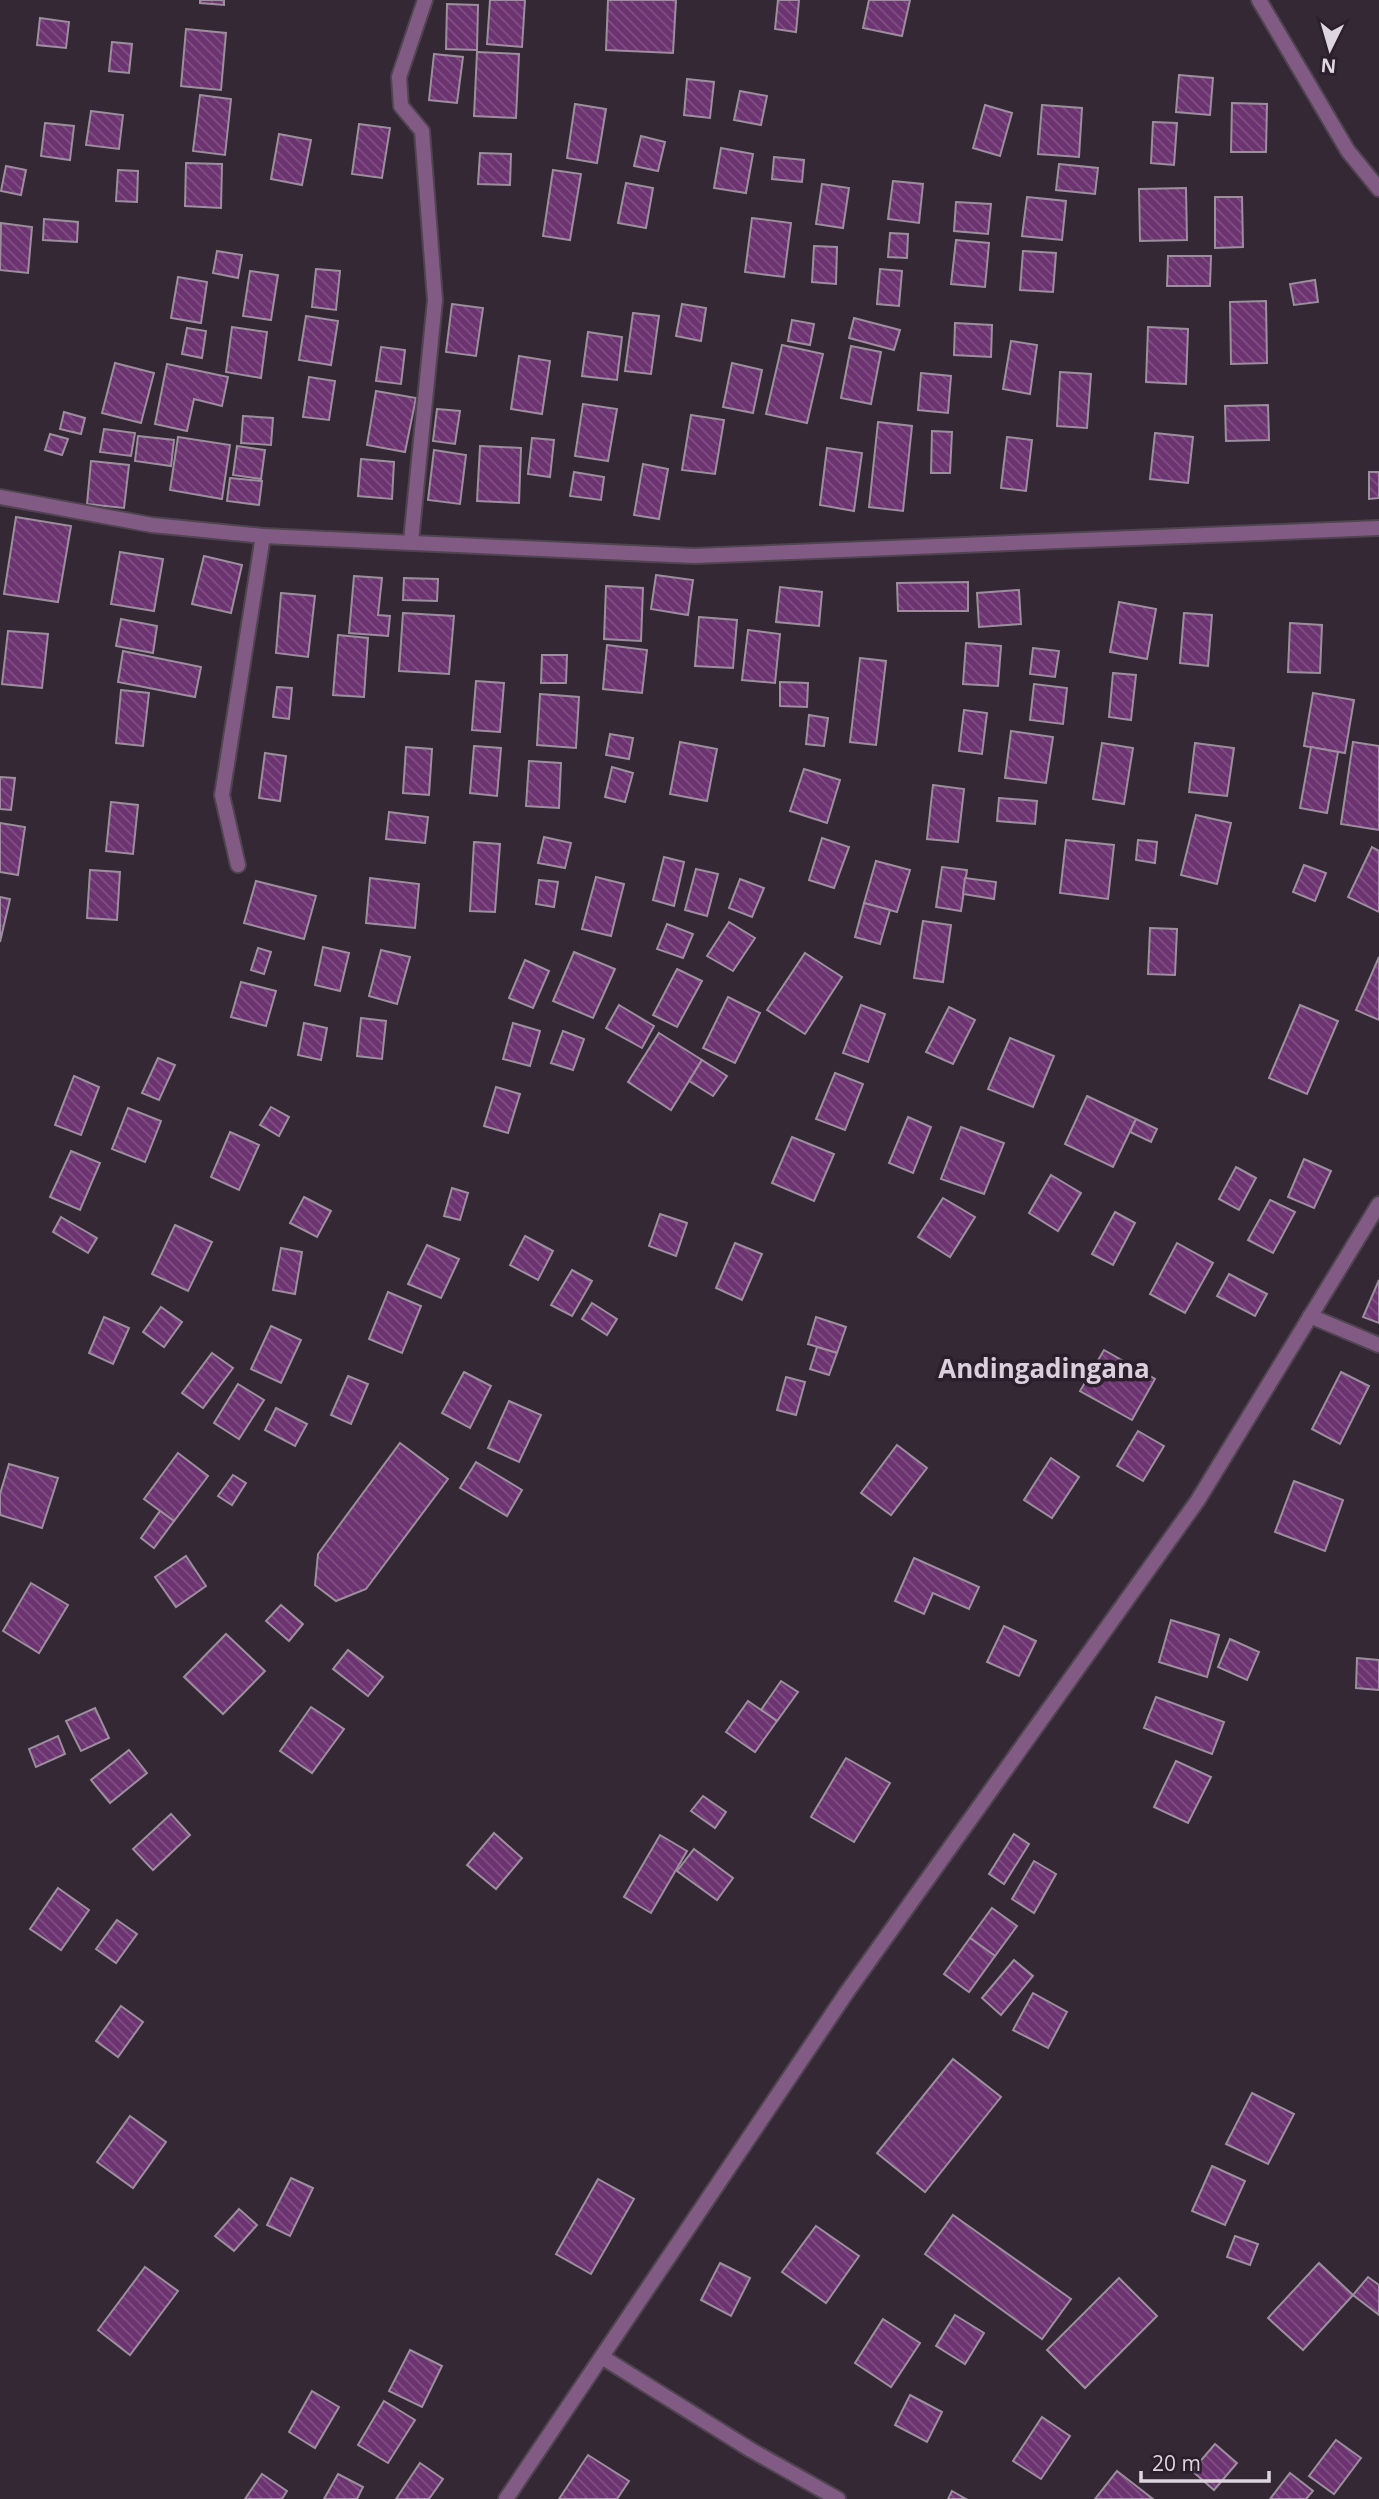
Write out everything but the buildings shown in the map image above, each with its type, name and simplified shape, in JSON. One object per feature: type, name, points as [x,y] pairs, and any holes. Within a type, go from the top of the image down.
[{"type":"street","points":[[411,541],[435,300],[422,131],[401,106],[400,77],[425,0]]},
{"type":"street","points":[[1259,0],[1348,151],[1379,189]]},
{"type":"street","points":[[0,497],[152,525],[263,536],[694,556],[1379,528]]},
{"type":"street","points":[[238,865],[222,795],[263,536]]},
{"type":"street","points":[[506,2499],[847,1992],[1198,1500],[1379,1204]]},
{"type":"street","points":[[1310,1316],[1379,1345]]},
{"type":"street","points":[[602,2357],[751,2450],[838,2499]]},
{"type":"district","name":"Andingadingana","points":[[1044,1368]]}]
